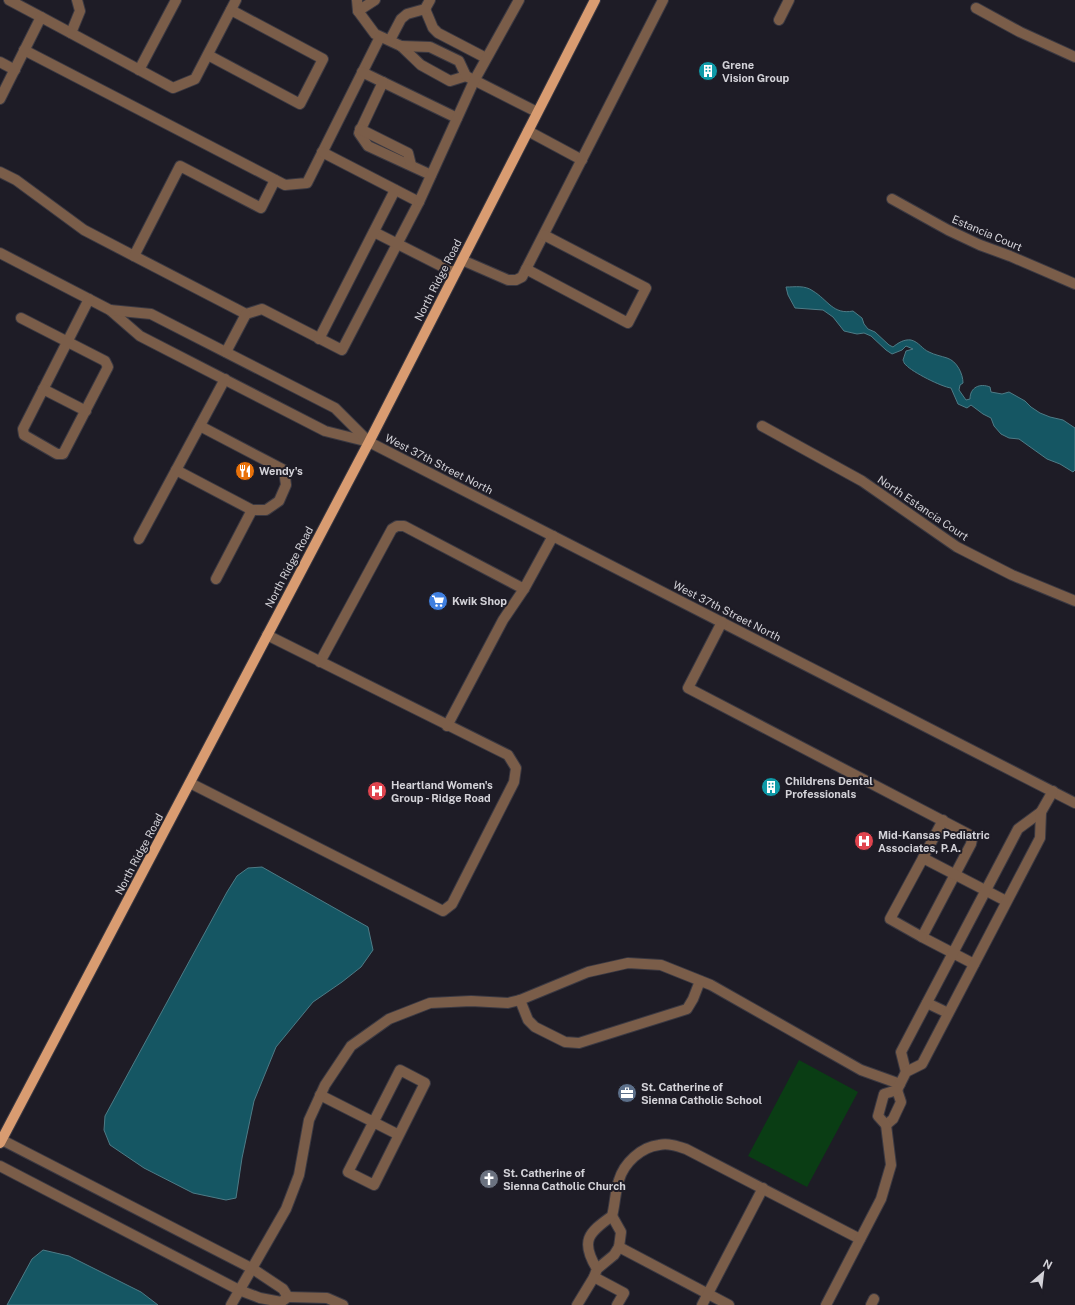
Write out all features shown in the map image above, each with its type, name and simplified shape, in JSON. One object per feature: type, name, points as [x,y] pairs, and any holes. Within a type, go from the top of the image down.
[{"type":"main road","name":"North Ridge Road","points":[[1,1142],[369,442],[594,0]]},
{"type":"street","points":[[9,0],[172,88],[195,79],[236,0]]},
{"type":"street","points":[[71,34],[80,11],[77,0]]},
{"type":"street","points":[[139,70],[176,0]]},
{"type":"street","points":[[357,0],[358,11],[375,34],[401,46],[421,65],[450,81],[470,78]]},
{"type":"street","points":[[358,11],[375,0]]},
{"type":"street","points":[[0,172],[16,180],[84,230],[246,314],[262,310],[342,350],[419,202],[457,118],[470,78],[486,58],[519,0]]},
{"type":"street","points":[[462,260],[508,280],[516,280],[522,277],[663,0]]},
{"type":"street","points":[[779,20],[789,0]]},
{"type":"street","points":[[390,40],[401,20],[407,14],[427,5],[433,28],[438,33],[486,58]]},
{"type":"street","points":[[976,8],[1020,32],[1075,57]]},
{"type":"street","points":[[208,55],[300,104],[322,59],[231,10]]},
{"type":"street","points":[[0,99],[41,17]]},
{"type":"street","points":[[24,50],[285,185],[307,183],[380,37]]},
{"type":"street","points":[[401,46],[430,47],[459,61],[470,78],[538,112]]},
{"type":"street","points":[[0,62],[15,70]]},
{"type":"street","points":[[362,72],[457,118]]},
{"type":"street","points":[[384,82],[359,133],[368,146],[431,175]]},
{"type":"street","points":[[528,131],[582,160]]},
{"type":"street","points":[[322,152],[419,202]]},
{"type":"street","points":[[134,256],[180,166],[261,208],[275,180]]},
{"type":"street","points":[[319,339],[395,190]]},
{"type":"street","name":"Estancia Court","points":[[892,198],[948,230],[980,245],[1075,284]]},
{"type":"street","points":[[374,232],[455,273]]},
{"type":"street","points":[[526,268],[628,323],[646,288],[544,235]]},
{"type":"street","name":"West 37th Street North","points":[[0,253],[110,310],[140,336],[325,431],[369,442],[1075,803]]},
{"type":"street","points":[[22,318],[68,342],[105,361],[108,367],[63,454],[57,454],[24,435],[23,429],[68,342],[89,300]]},
{"type":"street","name":"West 37th Street North","points":[[110,310],[151,314],[226,352],[335,408],[369,442]]},
{"type":"street","points":[[226,352],[246,314]]},
{"type":"street","points":[[139,539],[224,379]]},
{"type":"street","points":[[43,389],[86,411]]},
{"type":"street","points":[[176,470],[252,510],[266,510],[278,501],[286,485],[284,470],[200,426]]},
{"type":"street","name":"North Estancia Court","points":[[762,426],[862,481],[957,546],[1012,575],[1075,600]]},
{"type":"street","points":[[216,579],[252,510]]},
{"type":"street","points":[[320,662],[392,529],[397,526],[404,526],[524,589]]},
{"type":"street","points":[[447,726],[503,620],[524,589],[553,536]]},
{"type":"street","points":[[722,622],[688,688],[970,835],[972,839],[955,875],[922,936]]},
{"type":"street","points":[[190,783],[443,911],[452,904],[514,782],[516,768],[508,755],[267,636]]},
{"type":"street","points":[[826,1305],[881,1199],[891,1165],[886,1125],[878,1116],[884,1094],[898,1087],[906,1072],[922,1064],[1040,838],[1042,812],[1053,791]]},
{"type":"street","points":[[906,1072],[901,1052],[987,891],[1018,829],[1042,812]]},
{"type":"street","points":[[943,820],[890,919],[974,964]]},
{"type":"street","points":[[923,858],[1006,901]]},
{"type":"street","points":[[231,1305],[286,1209],[299,1176],[309,1120],[325,1085],[351,1046],[389,1019],[430,1003],[471,1001],[508,1003],[520,1000],[588,972],[628,963],[661,965],[718,989],[861,1070],[898,1087]]},
{"type":"street","points":[[520,1000],[528,1020],[535,1027],[565,1042],[579,1043],[687,1009],[693,999],[700,981]]},
{"type":"street","points":[[927,1003],[948,1013]]},
{"type":"street","points":[[400,1070],[425,1083],[399,1135],[374,1185],[348,1172],[400,1070]]},
{"type":"street","points":[[886,1125],[893,1119],[901,1102],[898,1087]]},
{"type":"street","points":[[320,1095],[399,1135]]},
{"type":"street","points":[[1,1142],[253,1269],[283,1289],[288,1297]]},
{"type":"street","points":[[577,1305],[595,1273],[614,1255],[619,1247],[621,1232],[612,1216],[619,1180],[623,1170],[630,1160],[644,1149],[658,1145],[672,1145],[686,1149],[860,1239]]},
{"type":"street","points":[[0,1166],[239,1290],[260,1298],[281,1302],[288,1297],[327,1298],[343,1305]]},
{"type":"street","points":[[702,1305],[763,1188]]},
{"type":"street","points":[[612,1216],[596,1228],[590,1236],[588,1250],[595,1273],[624,1293],[617,1305]]},
{"type":"street","points":[[619,1247],[729,1305]]},
{"type":"green space","points":[[799,1060],[858,1092],[807,1187],[748,1156]]},
{"type":"water","points":[[786,287],[810,289],[836,309],[846,312],[853,311],[862,318],[868,329],[875,332],[893,347],[904,341],[911,340],[929,352],[951,360],[961,372],[963,383],[960,385],[959,390],[966,400],[970,399],[970,395],[976,387],[986,386],[990,387],[991,392],[1002,394],[1009,392],[1025,401],[1040,413],[1063,420],[1075,428],[1075,470],[1073,472],[1060,464],[1047,459],[1019,439],[1009,438],[1001,434],[994,426],[991,418],[971,405],[967,408],[958,404],[951,388],[934,382],[909,368],[903,360],[906,351],[913,349],[906,346],[902,350],[892,354],[871,336],[864,333],[857,334],[844,331],[833,317],[823,310],[795,308],[788,295]]},
{"type":"water","points":[[262,867],[368,927],[373,950],[361,967],[313,1002],[276,1047],[254,1101],[242,1158],[236,1198],[226,1200],[193,1193],[144,1168],[110,1145],[104,1130],[105,1116],[237,876],[248,868]]},
{"type":"water","points":[[43,1250],[69,1256],[141,1292],[158,1305],[7,1305],[32,1259]]},
{"type":"place","name":"Grene Vision Group","points":[[708,71]]},
{"type":"place","name":"Wendy's","points":[[245,471]]},
{"type":"place","name":"Kwik Shop","points":[[438,601]]},
{"type":"place","name":"Childrens Dental Professionals","points":[[771,787]]},
{"type":"place","name":"Heartland Women's Group - Ridge Road","points":[[377,791]]},
{"type":"place","name":"Mid-Kansas Pediatric Associates, P.A.","points":[[864,841]]},
{"type":"place","name":"St. Catherine of Sienna Catholic School","points":[[627,1093]]},
{"type":"place","name":"St. Catherine of Sienna Catholic Church","points":[[489,1179]]}]
